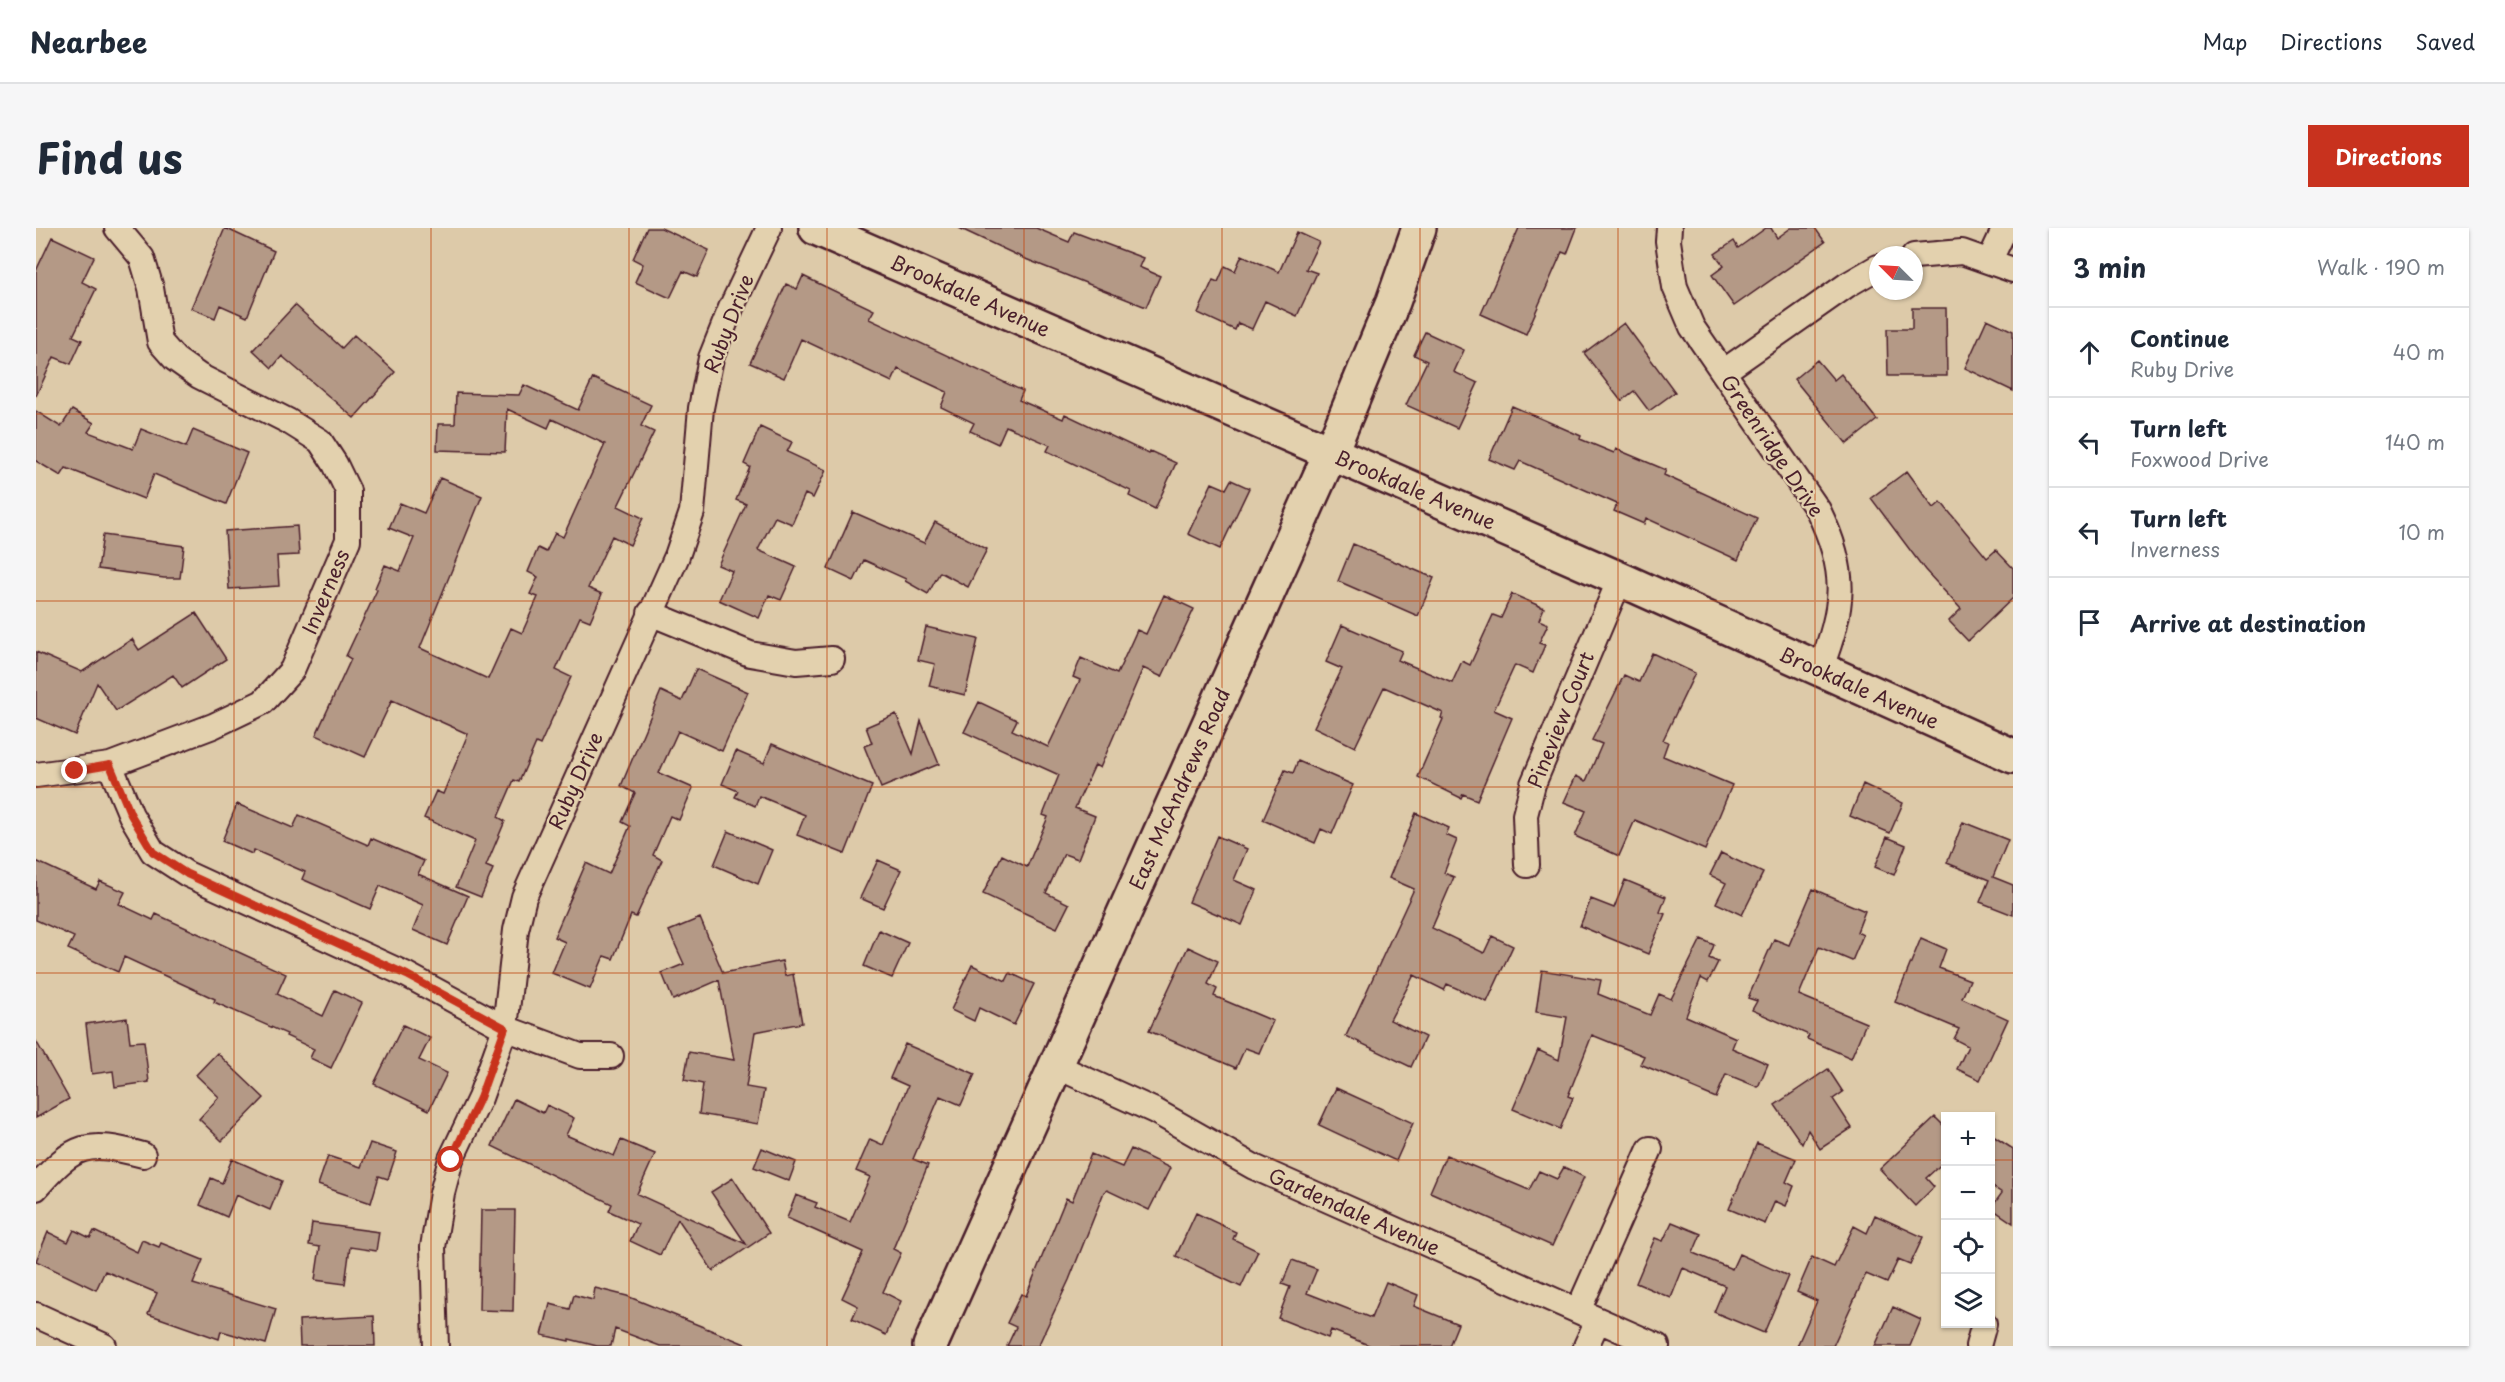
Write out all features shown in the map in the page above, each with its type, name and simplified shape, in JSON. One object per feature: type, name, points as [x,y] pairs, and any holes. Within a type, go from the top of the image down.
[{"type":"street","name":"Inverness","points":[[36,775],[110,765],[213,726],[263,702],[292,670],[348,540],[348,491],[335,464],[320,441],[288,421],[199,376],[175,359],[160,342],[142,258],[117,228]]},
{"type":"street","name":"Ruby Drive","points":[[436,1346],[433,1248],[442,1193],[451,1160],[480,1098],[505,1028],[516,930],[524,897],[677,556],[692,512],[698,465],[701,408],[711,358],[731,308],[769,228]]},
{"type":"street","name":"Brookdale Avenue","points":[[816,228],[1620,579],[2013,756]]},
{"type":"street","name":"East McAndrews Road","points":[[930,1346],[1330,454],[1393,302],[1419,228]]},
{"type":"street","name":"Greenridge Drive","points":[[1669,228],[1668,241],[1674,287],[1692,327],[1818,510],[1829,532],[1839,564],[1841,599],[1835,629],[1820,670]]},
{"type":"street","points":[[1990,260],[2005,228]]},
{"type":"street","points":[[1923,255],[1962,252],[2013,270]]},
{"type":"street","points":[[1723,372],[1847,285],[1869,272]]},
{"type":"street","name":"Pineview Court","points":[[1527,865],[1525,815],[1533,784],[1620,579]]},
{"type":"street","points":[[650,613],[750,654],[796,662],[832,659]]},
{"type":"street","points":[[110,765],[131,815],[153,852],[187,874],[407,975],[505,1028],[580,1056],[611,1056]]},
{"type":"street","name":"Gardendale Avenue","points":[[1056,1066],[1155,1111],[1254,1167],[1657,1346]]},
{"type":"street","points":[[36,1188],[73,1152],[88,1147],[108,1146],[143,1155]]},
{"type":"street","points":[[1586,1346],[1588,1315],[1650,1149]]},
{"type":"street","points":[[36,1315],[104,1346]]},
{"type":"street","points":[[1978,1346],[1983,1328]]},
{"type":"building","points":[[225,228],[274,251],[247,317],[220,305],[215,318],[191,308]]},
{"type":"building","points":[[647,228],[661,228],[709,250],[697,277],[683,271],[670,298],[635,282],[643,264],[633,259]]},
{"type":"building","points":[[959,228],[1036,228],[1069,242],[1074,232],[1143,258],[1139,267],[1160,276],[1146,307],[1023,258]]},
{"type":"building","points":[[1519,228],[1577,228],[1567,254],[1562,252],[1526,334],[1481,314]]},
{"type":"building","points":[[1766,228],[1771,228],[1777,238],[1791,228],[1815,228],[1825,242],[1734,306],[1712,275],[1724,266],[1715,254],[1734,241],[1738,248]]},
{"type":"building","points":[[1297,232],[1319,242],[1306,269],[1317,273],[1297,316],[1265,301],[1252,329],[1238,323],[1235,330],[1198,313],[1213,280],[1218,282],[1225,266],[1235,271],[1242,255],[1279,272]]},
{"type":"building","points":[[52,237],[94,257],[82,282],[96,289],[73,336],[82,340],[71,364],[54,357],[36,396],[36,271]]},
{"type":"building","points":[[803,276],[874,310],[869,319],[1023,391],[1019,400],[1063,419],[1065,414],[1149,454],[1150,451],[1176,463],[1155,509],[1129,496],[1131,491],[1047,451],[1050,445],[1006,426],[998,444],[970,431],[974,423],[941,407],[947,392],[898,369],[892,382],[801,339],[784,378],[750,363],[786,284],[797,289]]},
{"type":"building","points":[[295,305],[342,348],[354,335],[395,372],[354,418],[282,356],[272,368],[253,350]]},
{"type":"building","points":[[1912,308],[1946,308],[1947,376],[1888,376],[1887,329],[1912,329]]},
{"type":"building","points":[[1987,319],[2013,331],[2013,391],[1965,368]]},
{"type":"building","points":[[1624,323],[1675,392],[1649,411],[1634,391],[1621,401],[1584,353]]},
{"type":"building","points":[[1425,332],[1464,350],[1454,372],[1478,383],[1457,428],[1406,405],[1427,361],[1414,355]]},
{"type":"building","points":[[1817,360],[1834,380],[1841,374],[1877,420],[1847,444],[1794,379]]},
{"type":"building","points":[[593,378],[651,405],[641,426],[654,432],[618,506],[643,518],[630,545],[612,536],[588,588],[602,594],[590,621],[580,617],[556,670],[571,677],[540,745],[536,743],[519,782],[514,780],[498,817],[505,821],[486,866],[493,869],[481,897],[456,887],[475,841],[424,818],[436,791],[443,794],[468,734],[392,700],[365,757],[316,735],[351,659],[346,656],[377,590],[375,588],[385,565],[400,571],[414,538],[389,528],[400,503],[424,513],[440,478],[482,496],[420,648],[488,679],[511,628],[522,633],[538,597],[530,594],[538,577],[528,572],[538,548],[546,552],[555,533],[563,537],[605,444],[552,419],[548,428],[507,409],[505,452],[437,450],[438,424],[455,424],[456,393],[519,395],[524,385],[578,410]]},
{"type":"building","points":[[1512,406],[1581,436],[1580,439],[1614,453],[1616,449],[1666,470],[1664,475],[1757,518],[1738,560],[1646,518],[1644,524],[1614,511],[1617,504],[1520,461],[1515,470],[1489,459]]},
{"type":"building","points":[[72,410],[94,423],[88,432],[133,449],[141,429],[186,447],[193,430],[247,453],[226,504],[154,474],[144,499],[66,468],[61,476],[36,461],[36,411],[61,427]]},
{"type":"building","points":[[760,427],[792,442],[787,452],[826,470],[813,498],[805,494],[792,524],[775,517],[758,550],[796,567],[781,600],[769,595],[759,618],[719,600],[732,571],[718,565],[746,504],[736,500],[750,467],[744,464]]},
{"type":"building","points":[[1907,471],[1934,508],[1941,502],[1987,558],[1996,550],[2013,568],[2013,598],[1968,641],[1949,621],[1961,609],[1925,570],[1871,498]]},
{"type":"building","points":[[1231,480],[1249,488],[1220,549],[1188,534],[1212,483],[1226,489]]},
{"type":"building","points":[[853,512],[924,543],[935,522],[987,549],[968,587],[940,572],[928,594],[905,581],[906,579],[864,560],[854,581],[828,569]]},
{"type":"building","points":[[297,526],[299,555],[277,556],[279,586],[229,589],[225,531]]},
{"type":"building","points":[[103,535],[184,546],[180,578],[98,569]]},
{"type":"building","points":[[1353,544],[1434,578],[1418,616],[1338,581]]},
{"type":"building","points":[[1512,594],[1544,608],[1539,620],[1548,624],[1539,643],[1545,645],[1533,673],[1515,665],[1494,710],[1512,718],[1477,800],[1463,794],[1461,798],[1418,777],[1443,719],[1441,718],[1443,713],[1384,687],[1355,747],[1314,727],[1342,669],[1326,662],[1342,625],[1402,651],[1398,660],[1452,683],[1462,661],[1470,665],[1493,615],[1501,618]]},
{"type":"building","points":[[1164,595],[1194,609],[1162,677],[1143,668],[1100,768],[1095,765],[1075,808],[1095,816],[1078,859],[1064,854],[1046,893],[1069,904],[1057,928],[983,894],[1002,855],[1027,867],[1048,817],[1043,815],[1059,775],[964,732],[979,702],[1017,720],[1012,730],[1048,747],[1080,680],[1073,677],[1081,658],[1117,674],[1137,630],[1146,634]]},
{"type":"building","points":[[196,613],[226,659],[182,688],[173,675],[116,711],[97,683],[75,735],[36,718],[36,652],[82,672],[132,639],[139,650]]},
{"type":"building","points":[[926,627],[978,639],[965,695],[929,686],[935,664],[918,660]]},
{"type":"building","points":[[1652,653],[1695,673],[1663,740],[1668,742],[1663,756],[1732,785],[1705,850],[1635,820],[1619,856],[1575,836],[1586,811],[1564,802],[1576,776],[1586,781],[1602,744],[1592,740],[1624,675],[1639,682]]},
{"type":"building","points":[[696,669],[748,692],[722,751],[678,731],[659,773],[693,788],[679,820],[670,816],[653,855],[662,860],[636,917],[631,915],[613,959],[604,956],[590,989],[552,973],[565,942],[554,937],[586,863],[609,874],[630,826],[622,822],[635,793],[621,786],[661,691],[682,701]]},
{"type":"building","points":[[896,714],[913,754],[921,721],[939,764],[881,788],[864,746],[872,743],[866,727]]},
{"type":"building","points":[[772,744],[872,786],[845,854],[797,835],[805,815],[759,796],[755,806],[735,797],[738,791],[722,784],[736,751],[764,763]]},
{"type":"building","points":[[1298,761],[1353,785],[1332,834],[1321,829],[1315,843],[1263,820],[1285,770],[1293,773]]},
{"type":"building","points":[[1863,784],[1903,803],[1890,833],[1850,816]]},
{"type":"building","points":[[237,804],[293,828],[299,815],[368,845],[371,838],[424,861],[418,874],[468,896],[447,945],[413,930],[423,905],[380,886],[370,909],[302,879],[305,872],[254,850],[252,854],[222,841]]},
{"type":"building","points":[[1416,813],[1449,828],[1446,835],[1457,840],[1444,873],[1454,877],[1432,928],[1484,953],[1492,936],[1513,946],[1487,1002],[1447,984],[1444,990],[1414,975],[1390,1020],[1425,1037],[1411,1067],[1346,1036],[1414,889],[1389,878]]},
{"type":"building","points":[[1963,822],[2008,840],[1993,877],[2013,885],[2013,915],[1980,902],[1989,880],[1947,863]]},
{"type":"building","points":[[728,831],[772,850],[758,884],[714,865]]},
{"type":"building","points":[[1217,836],[1247,849],[1234,880],[1257,890],[1242,925],[1189,902]]},
{"type":"building","points":[[1887,837],[1906,845],[1894,875],[1875,867]]},
{"type":"building","points":[[1721,853],[1763,873],[1742,915],[1716,903],[1726,883],[1710,875]]},
{"type":"building","points":[[878,860],[901,870],[883,908],[860,898]]},
{"type":"building","points":[[36,861],[96,889],[100,881],[125,892],[119,904],[153,920],[156,914],[286,974],[277,994],[323,1016],[335,990],[362,1003],[331,1068],[310,1058],[314,1049],[286,1036],[287,1034],[214,1002],[215,999],[124,957],[118,972],[68,949],[74,937],[36,920]]},
{"type":"building","points":[[1625,880],[1666,897],[1660,912],[1665,914],[1648,954],[1580,926],[1591,899],[1614,908]]},
{"type":"building","points":[[1813,889],[1865,911],[1857,932],[1863,935],[1852,961],[1819,947],[1799,995],[1866,1023],[1851,1058],[1807,1039],[1809,1035],[1752,1010],[1757,1001],[1748,998],[1774,939],[1789,945]]},
{"type":"building","points":[[700,918],[723,973],[782,961],[785,976],[793,974],[802,1023],[755,1032],[746,1087],[764,1090],[758,1124],[699,1114],[703,1084],[684,1080],[689,1052],[734,1060],[719,980],[673,1000],[662,973],[684,964],[669,931]]},
{"type":"building","points":[[879,930],[908,943],[892,978],[864,966]]},
{"type":"building","points":[[1921,938],[1946,949],[1939,968],[1970,980],[1962,998],[2008,1019],[1980,1080],[1957,1069],[1968,1046],[1954,1039],[1959,1029],[1895,1002]]},
{"type":"building","points":[[1701,939],[1714,945],[1709,958],[1718,962],[1708,982],[1701,978],[1686,1016],[1736,1038],[1732,1048],[1768,1064],[1758,1087],[1726,1074],[1716,1098],[1640,1064],[1644,1056],[1592,1035],[1568,1096],[1573,1098],[1560,1129],[1513,1109],[1538,1050],[1559,1060],[1567,1017],[1536,1012],[1542,970],[1601,980],[1598,994],[1650,1015],[1659,994],[1671,999]]},
{"type":"building","points":[[1188,947],[1218,961],[1208,984],[1217,989],[1214,996],[1273,1021],[1259,1053],[1245,1048],[1236,1068],[1149,1031]]},
{"type":"building","points":[[972,965],[1006,981],[1010,973],[1034,984],[1014,1025],[979,1008],[974,1021],[951,1010]]},
{"type":"building","points":[[127,1018],[130,1042],[144,1041],[149,1082],[115,1087],[113,1071],[92,1074],[86,1024]]},
{"type":"building","points":[[403,1025],[430,1038],[419,1060],[447,1073],[429,1110],[374,1084]]},
{"type":"building","points":[[36,1041],[69,1099],[36,1118]]},
{"type":"building","points":[[905,1044],[975,1074],[961,1105],[940,1096],[913,1159],[928,1165],[893,1249],[901,1253],[883,1292],[901,1301],[886,1335],[852,1319],[858,1306],[842,1298],[863,1252],[787,1218],[796,1195],[817,1203],[815,1207],[850,1222],[870,1177],[856,1171],[870,1139],[883,1145],[908,1086],[890,1078]]},
{"type":"building","points":[[217,1053],[264,1098],[222,1141],[199,1119],[219,1097],[196,1075]]},
{"type":"building","points":[[1828,1069],[1843,1092],[1833,1099],[1852,1128],[1820,1149],[1808,1130],[1802,1144],[1775,1105]]},
{"type":"building","points":[[1336,1088],[1413,1123],[1396,1161],[1319,1125]]},
{"type":"building","points":[[514,1099],[543,1113],[547,1105],[574,1118],[566,1135],[614,1156],[621,1140],[655,1154],[637,1194],[746,1244],[711,1192],[733,1178],[769,1233],[713,1271],[678,1219],[660,1255],[630,1241],[638,1224],[609,1211],[612,1204],[492,1146]]},
{"type":"building","points":[[1935,1117],[1941,1123],[1941,1164],[1926,1178],[1934,1187],[1915,1206],[1880,1169]]},
{"type":"building","points":[[1995,1137],[2013,1149],[2013,1223],[1995,1211],[1995,1203],[2002,1193],[1995,1188]]},
{"type":"building","points":[[370,1143],[397,1152],[388,1179],[379,1176],[371,1203],[318,1185],[328,1156],[361,1167]]},
{"type":"building","points":[[1757,1143],[1796,1159],[1786,1182],[1794,1186],[1786,1206],[1775,1201],[1765,1224],[1729,1209]]},
{"type":"building","points":[[762,1148],[796,1162],[789,1181],[754,1167]]},
{"type":"building","points":[[1131,1149],[1170,1168],[1149,1210],[1107,1190],[1104,1192],[1069,1280],[1038,1346],[1007,1346],[1016,1327],[1007,1323],[1021,1294],[1026,1296],[1066,1198],[1072,1201],[1091,1154],[1122,1167]]},
{"type":"building","points":[[1446,1155],[1529,1190],[1539,1171],[1557,1179],[1564,1167],[1584,1177],[1552,1246],[1430,1192]]},
{"type":"building","points":[[232,1159],[282,1181],[270,1210],[236,1195],[227,1217],[200,1205],[211,1178],[222,1183]]},
{"type":"building","points":[[481,1210],[515,1210],[513,1311],[479,1310]]},
{"type":"building","points":[[1196,1213],[1236,1232],[1233,1239],[1258,1251],[1241,1287],[1176,1256]]},
{"type":"building","points":[[1875,1215],[1923,1237],[1910,1265],[1898,1260],[1887,1283],[1866,1274],[1833,1346],[1797,1346],[1817,1301],[1797,1292],[1812,1257],[1834,1267],[1854,1226],[1867,1233]]},
{"type":"building","points":[[1672,1222],[1701,1234],[1693,1253],[1732,1269],[1739,1254],[1788,1276],[1764,1333],[1714,1312],[1725,1286],[1683,1268],[1671,1298],[1636,1283],[1655,1238],[1663,1241]]},
{"type":"building","points":[[312,1223],[379,1232],[376,1251],[350,1247],[345,1284],[315,1280],[320,1247],[309,1245]]},
{"type":"building","points":[[74,1230],[90,1238],[94,1231],[137,1252],[142,1240],[159,1247],[161,1243],[203,1260],[193,1284],[276,1309],[266,1344],[221,1331],[219,1339],[148,1314],[157,1293],[105,1271],[96,1290],[36,1261],[48,1232],[68,1242]]},
{"type":"building","points":[[1292,1260],[1317,1269],[1307,1293],[1371,1318],[1386,1282],[1418,1295],[1414,1306],[1458,1324],[1449,1346],[1371,1346],[1331,1330],[1328,1338],[1278,1318],[1290,1287],[1282,1284]]},
{"type":"building","points":[[595,1288],[627,1296],[750,1346],[660,1346],[615,1329],[611,1346],[597,1346],[542,1335],[550,1304],[570,1309],[574,1295],[593,1300]]},
{"type":"building","points":[[1893,1307],[1921,1320],[1910,1346],[1875,1346]]},
{"type":"building","points":[[374,1316],[375,1346],[300,1346],[299,1320]]},
{"type":"route","points":[[75,771],[110,765],[131,815],[153,852],[187,874],[407,975],[505,1028],[480,1098],[451,1160]]}]
